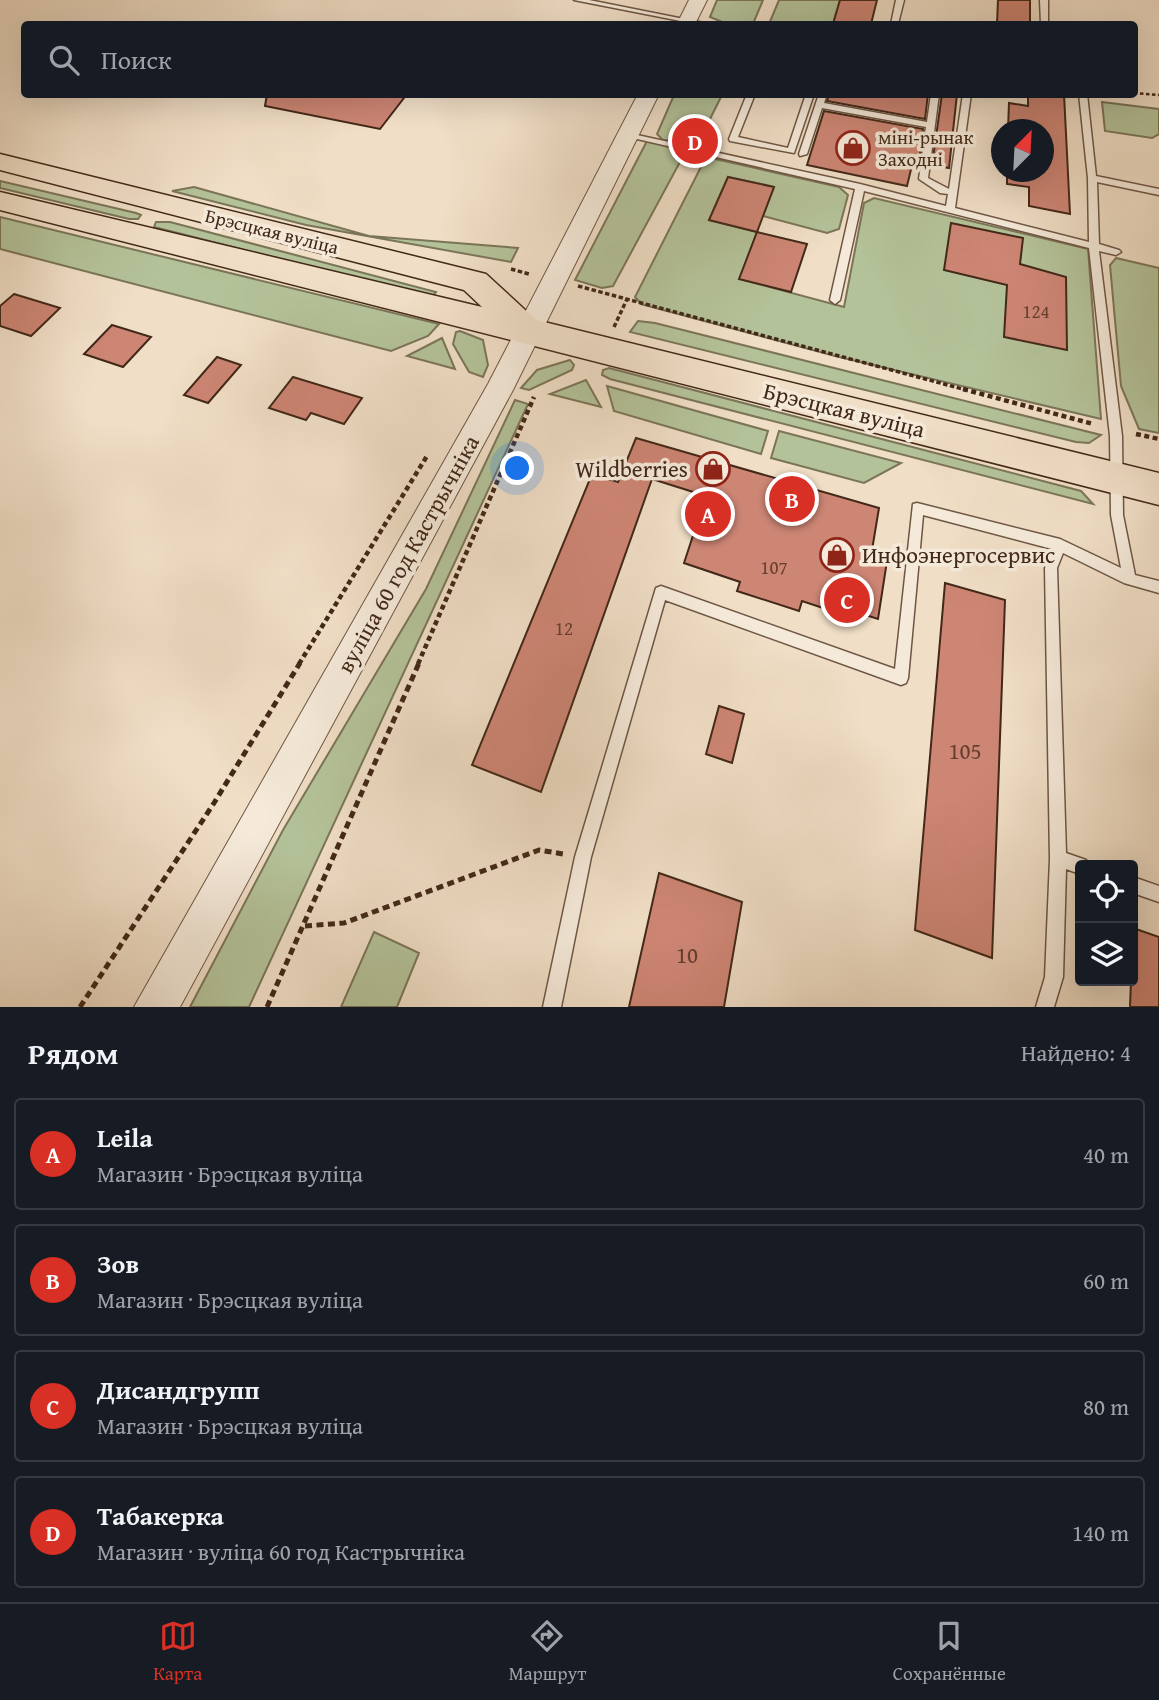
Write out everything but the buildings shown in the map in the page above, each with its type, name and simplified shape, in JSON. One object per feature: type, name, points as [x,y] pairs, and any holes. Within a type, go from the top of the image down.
[{"type":"main road","name":"Брэсцкая вуліца","points":[[0,162],[475,282],[528,331]]},
{"type":"main road","name":"Брэсцкая вуліца","points":[[0,201],[1159,489]]},
{"type":"street","points":[[693,21],[698,0]]},
{"type":"street","name":"вуліца 60 год Кастрычніка","points":[[156,1007],[499,390],[647,98]]},
{"type":"lane","points":[[578,0],[683,21]]},
{"type":"lane","points":[[895,21],[900,0]]},
{"type":"lane","points":[[1044,0],[1045,21]]},
{"type":"lane","points":[[749,98],[733,139],[792,151],[809,98]]},
{"type":"lane","points":[[803,154],[822,98]]},
{"type":"lane","points":[[934,98],[923,179],[943,191],[953,192]]},
{"type":"lane","points":[[950,211],[966,98]]},
{"type":"lane","points":[[1083,98],[1092,178],[1094,248],[1115,430],[1117,515],[1129,579]]},
{"type":"lane","points":[[820,105],[929,125]]},
{"type":"lane","points":[[628,136],[860,187],[1115,253]]},
{"type":"lane","points":[[1092,178],[1159,192]]},
{"type":"lane","points":[[835,300],[860,187]]},
{"type":"lane","points":[[552,1007],[583,857],[661,592],[901,678],[917,508],[1060,545],[1129,579],[1159,587]]},
{"type":"lane","points":[[1045,1007],[1054,976],[1058,859],[1051,568],[1060,545]]},
{"type":"lane","points":[[1058,859],[1075,864]]},
{"type":"lane","points":[[1138,887],[1159,894]]},
{"type":"path","points":[[1138,93],[1159,95]]},
{"type":"path","points":[[621,298],[1115,430],[1159,439]]},
{"type":"path","points":[[267,1007],[305,926],[534,397]]},
{"type":"path","points":[[80,1007],[214,803],[430,451]]},
{"type":"path","points":[[305,926],[344,923],[539,850],[583,857]]},
{"type":"green space","points":[[717,0],[763,0],[754,21],[720,21],[710,17]]},
{"type":"green space","points":[[779,0],[840,0],[834,21],[770,21]]},
{"type":"green space","points":[[673,98],[720,98],[698,143],[663,140],[657,134]]},
{"type":"green space","points":[[1102,102],[1159,109],[1159,134],[1152,138],[1105,131]]},
{"type":"green space","points":[[647,141],[687,149],[613,286],[602,288],[575,280]]},
{"type":"green space","points":[[706,157],[839,187],[848,195],[839,229],[827,233],[763,216],[774,187],[728,177],[709,220],[757,232],[740,279],[844,307],[864,203],[874,198],[1088,249],[1101,419],[835,356],[641,304],[635,297]]},
{"type":"green space","points":[[0,181],[141,215],[138,219],[129,219],[0,188]]},
{"type":"green space","points":[[194,187],[369,236],[518,248],[511,262],[306,225],[172,191]]},
{"type":"green space","points":[[0,217],[439,324],[428,336],[391,351],[0,249]]},
{"type":"green space","points":[[156,222],[170,222],[436,292],[432,297],[154,227]]},
{"type":"green space","points":[[1116,258],[1159,268],[1159,433],[1139,429],[1121,386],[1110,265]]},
{"type":"green space","points":[[638,321],[655,323],[1101,435],[1089,443],[1076,442],[630,332]]},
{"type":"green space","points":[[456,332],[483,340],[488,365],[483,377],[469,372],[453,344]]},
{"type":"green space","points":[[442,338],[455,369],[407,356]]},
{"type":"green space","points":[[570,360],[574,365],[572,370],[529,390],[521,388],[537,370]]},
{"type":"green space","points":[[609,368],[1081,491],[1093,504],[610,379],[602,375],[603,370]]},
{"type":"green space","points":[[586,380],[601,407],[550,394]]},
{"type":"green space","points":[[607,386],[768,431],[761,454],[614,411]]},
{"type":"green space","points":[[515,400],[528,404],[249,1007],[190,1007],[283,830],[426,589]]},
{"type":"green space","points":[[779,431],[901,463],[864,483],[771,458]]},
{"type":"green space","points":[[374,932],[419,953],[397,1007],[341,1007]]},
{"type":"place","name":"Табакерка","points":[[695,141]]},
{"type":"place","name":"міні-рынак Заходні","points":[[853,148]]},
{"type":"place","name":"Wildberries","points":[[713,469]]},
{"type":"place","name":"Зов","points":[[792,499]]},
{"type":"place","name":"Leila","points":[[708,514]]},
{"type":"place","name":"Инфоэнергосервис","points":[[837,555]]},
{"type":"place","name":"Дисандгрупп","points":[[847,600]]}]
